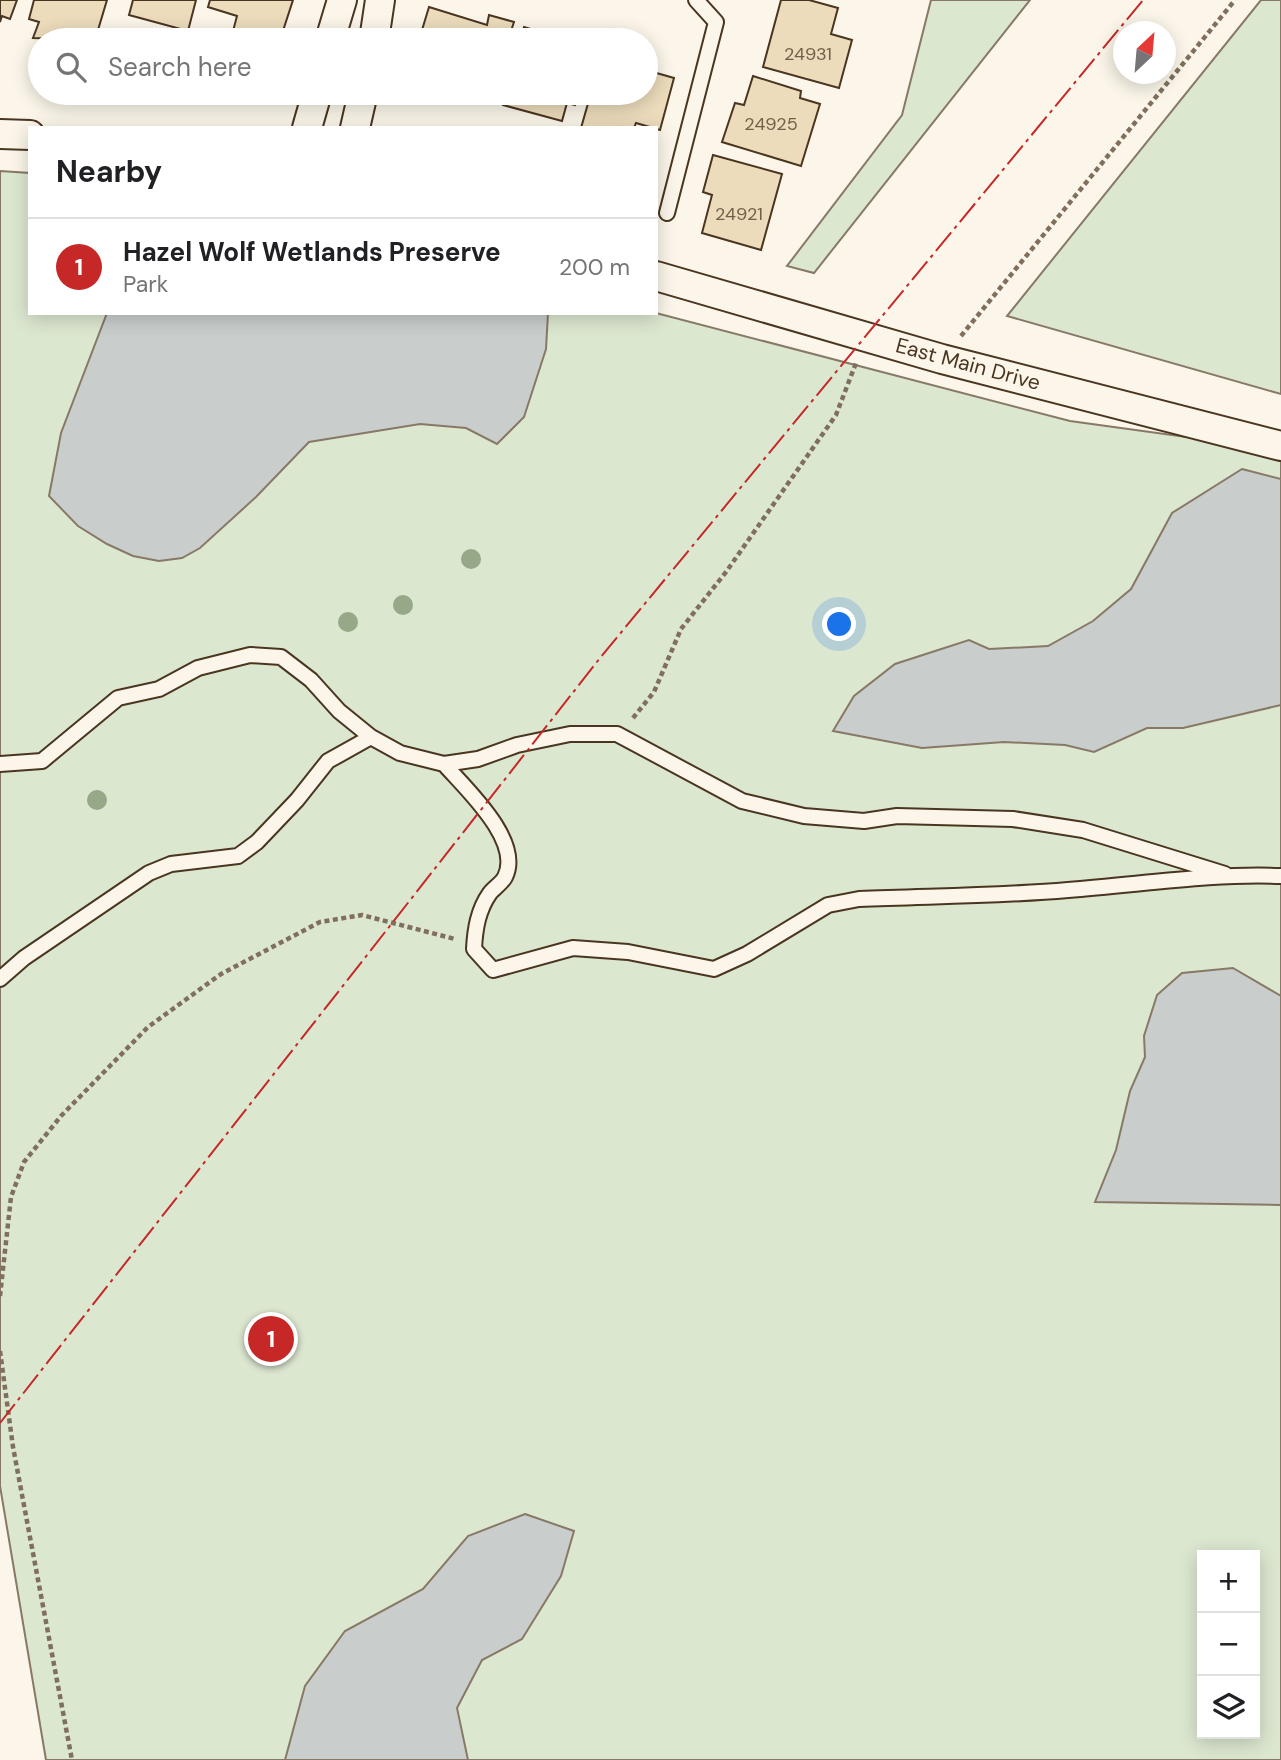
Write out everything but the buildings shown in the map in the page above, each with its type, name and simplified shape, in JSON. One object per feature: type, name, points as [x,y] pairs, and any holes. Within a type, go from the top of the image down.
[{"type":"street","points":[[334,28],[342,0]]},
{"type":"street","points":[[376,28],[380,0]]},
{"type":"street","points":[[308,126],[314,105]]},
{"type":"street","points":[[355,126],[360,105]]},
{"type":"street","points":[[0,134],[28,135]]},
{"type":"street","name":"East Main Drive","points":[[658,277],[942,359],[1281,446]]},
{"type":"lane","points":[[667,213],[716,22],[696,0]]},
{"type":"lane","points":[[0,764],[42,761],[118,698],[159,689],[198,668],[250,655],[281,657],[311,680],[339,711],[371,737],[400,753],[444,764],[478,759],[517,745],[570,734],[617,734],[742,801],[792,813],[864,821],[897,816],[1013,819],[1083,830],[1225,874]]},
{"type":"lane","points":[[0,979],[24,958],[149,873],[171,864],[238,856],[257,842],[328,761],[371,737]]},
{"type":"lane","points":[[444,764],[494,822],[508,851],[505,877],[489,894],[476,923],[474,949],[493,970],[573,948],[628,952],[715,969],[747,954],[828,905],[859,899],[1065,890],[1193,880],[1225,874],[1281,876]]},
{"type":"path","points":[[942,359],[1235,0]]},
{"type":"path","points":[[629,724],[654,692],[681,629],[726,572],[836,415],[864,336]]},
{"type":"path","points":[[0,1296],[10,1197],[24,1162],[61,1116],[148,1027],[221,974],[320,922],[362,915],[404,923],[463,942]]},
{"type":"path","points":[[0,1350],[13,1447],[72,1760]]},
{"type":"green space","points":[[931,0],[1030,0],[814,273],[787,266],[902,115]]},
{"type":"green space","points":[[1261,0],[1281,0],[1281,394],[1007,316]]},
{"type":"green space","points":[[0,171],[28,173],[28,315],[658,314],[1070,421],[1281,450],[1281,1760],[46,1760],[0,1486]]},
{"type":"shaded area","points":[[106,315],[548,315],[546,349],[524,417],[497,444],[466,428],[420,424],[309,442],[256,497],[200,548],[182,558],[159,561],[133,556],[78,526],[49,496],[61,433]]},
{"type":"shaded area","points":[[1242,469],[1281,479],[1281,705],[1183,728],[1147,728],[1094,752],[1065,745],[1004,742],[922,748],[833,731],[854,696],[895,664],[969,640],[989,649],[1048,646],[1093,621],[1131,589],[1172,513]]},
{"type":"shaded area","points":[[1233,968],[1281,996],[1281,1205],[1095,1202],[1116,1150],[1130,1091],[1145,1057],[1144,1036],[1157,995],[1182,973]]},
{"type":"shaded area","points":[[525,1514],[574,1531],[561,1576],[522,1639],[482,1660],[457,1708],[468,1760],[285,1760],[305,1686],[345,1631],[423,1589],[468,1536]]},
{"type":"power","points":[[0,1423],[600,658],[1143,0]]},
{"type":"place","name":"Hazel Wolf Wetlands Preserve","points":[[271,1339]]}]
